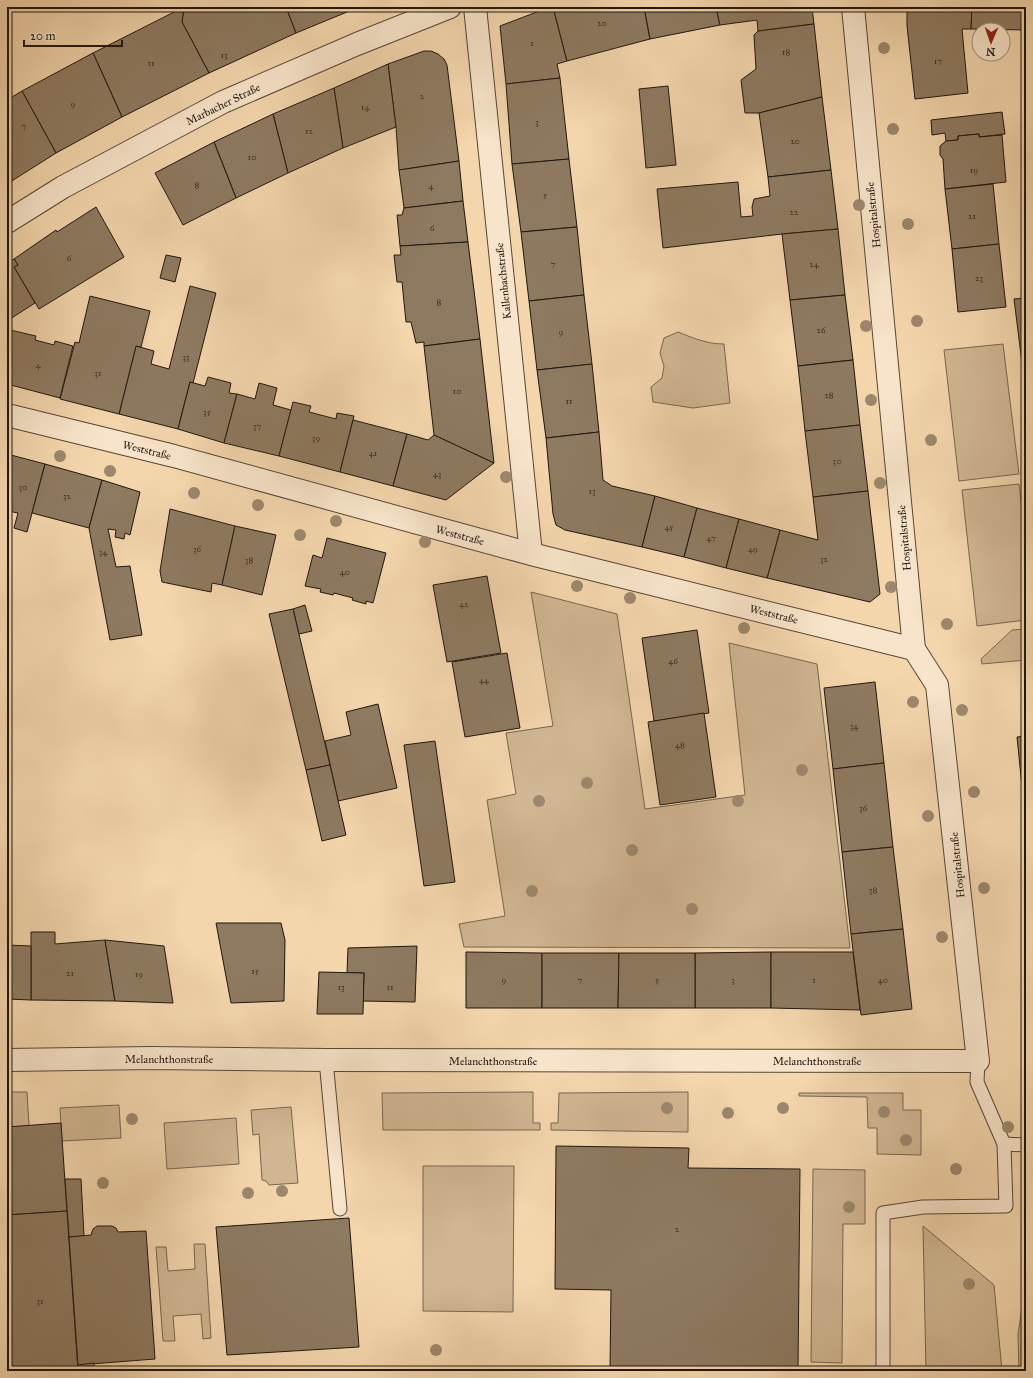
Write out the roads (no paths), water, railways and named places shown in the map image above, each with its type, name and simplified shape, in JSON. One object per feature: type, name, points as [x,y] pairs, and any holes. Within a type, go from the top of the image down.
[{"type":"street","name":"Marbacher Straße","points":[[7,222],[63,187],[223,102],[357,44],[450,7]]},
{"type":"street","name":"Kallenbachstraße","points":[[475,7],[531,554]]},
{"type":"street","name":"Hospitalstraße","points":[[854,7],[914,649],[937,684],[978,1061]]},
{"type":"street","name":"Weststraße","points":[[7,415],[174,456],[531,554],[914,649]]},
{"type":"street","name":"Melanchthonstraße","points":[[7,1060],[151,1058],[326,1060],[978,1061]]},
{"type":"lane","points":[[326,1060],[340,1209]]},
{"type":"lane","points":[[883,1371],[883,1213],[923,1207],[1006,1206],[1004,1144],[977,1082],[978,1061]]},
{"type":"lane","points":[[1004,1144],[1026,1145]]}]
